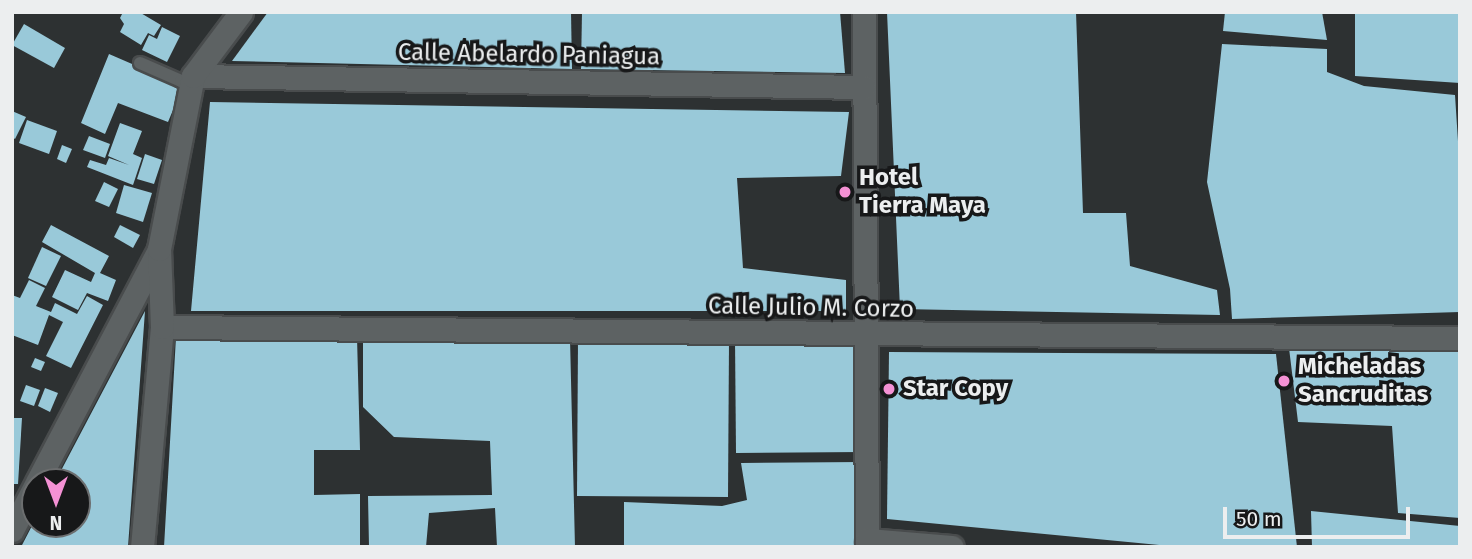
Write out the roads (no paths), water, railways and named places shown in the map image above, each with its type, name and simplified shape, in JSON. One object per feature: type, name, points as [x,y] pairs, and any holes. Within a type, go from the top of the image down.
[{"type":"street","points":[[142,547],[162,327],[159,249],[192,79],[241,12]]},
{"type":"street","points":[[864,12],[867,543],[952,547]]},
{"type":"street","name":"Calle Abelardo Paniagua","points":[[192,79],[864,87]]},
{"type":"street","points":[[44,468],[159,249]]},
{"type":"street","name":"Calle Julio M. Corzo","points":[[162,327],[1460,338]]},
{"type":"street","points":[[12,530],[21,513]]},
{"type":"lane","points":[[140,63],[181,81],[192,79]]},
{"type":"place","name":"Hotel Tierra Maya","points":[[845,192]]},
{"type":"place","name":"Micheladas Sancruditas","points":[[1284,381]]},
{"type":"place","name":"Star Copy","points":[[889,389]]}]
